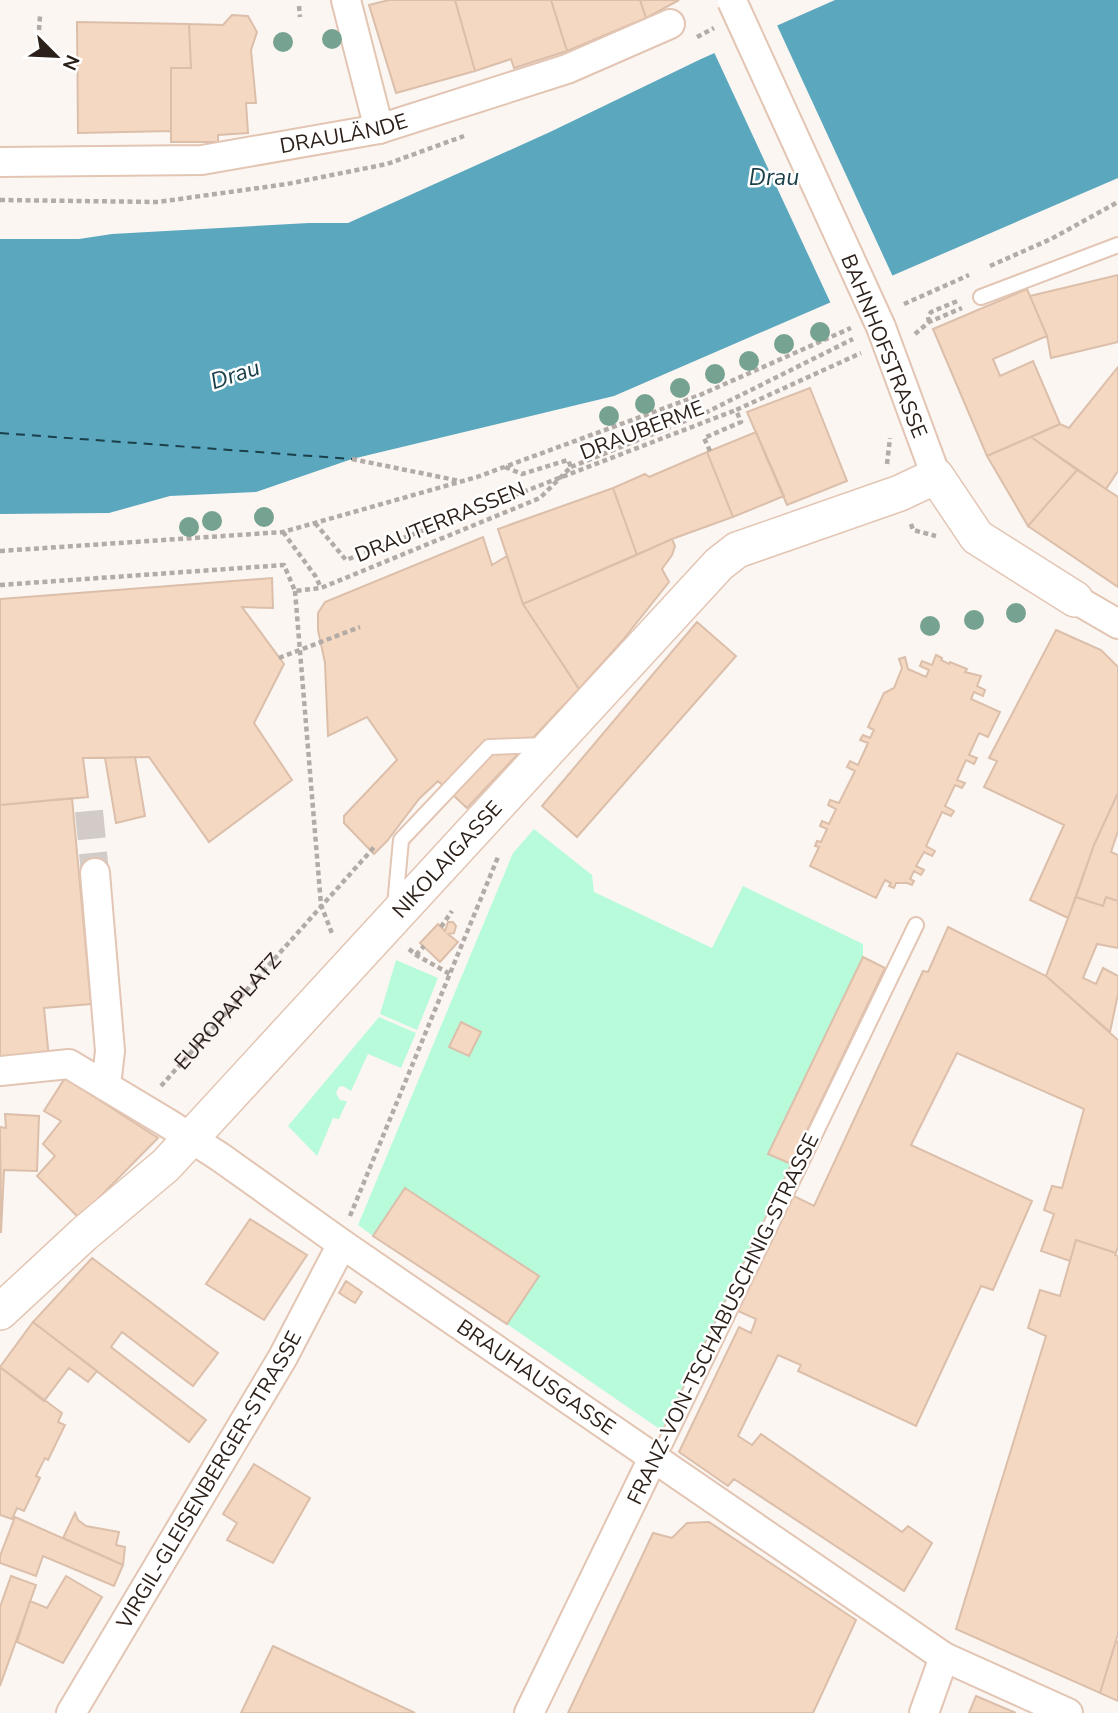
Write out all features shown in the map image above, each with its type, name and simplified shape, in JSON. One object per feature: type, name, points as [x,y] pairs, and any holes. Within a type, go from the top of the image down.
[{"type":"street","points":[[346,0],[379,129]]},
{"type":"street","name":"BAHNHOFSTRASSE","points":[[731,1],[869,332],[936,476],[977,537],[1118,624]]},
{"type":"street","name":"DRAULÄNDE","points":[[0,162],[202,160],[290,147],[379,129],[566,69],[670,24]]},
{"type":"street","name":"NIKOLAIGASSE","points":[[2,1308],[166,1165],[353,961],[397,929],[553,745],[719,564],[737,550],[900,493],[936,476]]},
{"type":"street","points":[[95,873],[110,1051],[106,1086]]},
{"type":"street","name":"BRAUHAUSGASSE","points":[[0,1071],[69,1064],[106,1086],[346,1232],[653,1458],[944,1657],[1068,1713]]},
{"type":"street","name":"VIRGIL-GLEISENBERGER-STRASSE","points":[[71,1713],[283,1357],[346,1232]]},
{"type":"street","name":"FRANZ-VON-TSCHABUSCHNIG-STRASSE","points":[[529,1713],[653,1458]]},
{"type":"street","points":[[924,1713],[944,1657]]},
{"type":"lane","points":[[981,297],[1118,245]]},
{"type":"lane","points":[[397,929],[401,840],[489,747],[553,745]]},
{"type":"lane","name":"FRANZ-VON-TSCHABUSCHNIG-STRASSE","points":[[653,1458],[665,1444],[916,925]]},
{"type":"path","points":[[299,6],[300,18]]},
{"type":"path","points":[[39,30],[40,16]]},
{"type":"path","points":[[912,337],[929,322],[981,297]]},
{"type":"path","points":[[929,322],[931,312],[943,307]]},
{"type":"path","points":[[505,467],[523,474],[568,460],[571,467],[705,414],[869,332]]},
{"type":"path","name":"DRAUBERME","points":[[314,523],[346,560],[736,410],[864,351]]},
{"type":"path","name":"DRAUBERME","points":[[710,452],[704,438],[741,422],[736,410]]},
{"type":"path","points":[[0,551],[283,532],[461,482],[572,442]]},
{"type":"path","points":[[352,460],[461,482]]},
{"type":"path","name":"DRAUTERRASSEN","points":[[295,591],[321,588],[540,498],[571,467]]},
{"type":"path","points":[[908,517],[913,530],[931,535]]},
{"type":"path","points":[[283,532],[321,588]]},
{"type":"path","points":[[0,585],[284,565],[295,591],[321,905],[337,944],[353,961]]},
{"type":"path","points":[[279,658],[360,627]]},
{"type":"path","points":[[346,1232],[498,858]]},
{"type":"path","name":"EUROPAPLATZ","points":[[152,1080],[160,1086],[321,905]]},
{"type":"path","points":[[440,927],[452,911]]},
{"type":"path","points":[[397,929],[416,955],[450,974]]},
{"type":"path","points":[[416,955],[424,946]]},
{"type":"green space","points":[[534,829],[592,875],[594,892],[712,948],[743,886],[863,944],[863,957],[768,1153],[791,1164],[664,1432],[507,1324],[539,1276],[405,1188],[373,1236],[358,1225],[513,853]]},
{"type":"green space","points":[[396,960],[438,978],[417,1030],[380,1014]]},
{"type":"green space","points":[[379,1017],[416,1033],[401,1068],[368,1054],[351,1091],[343,1086],[339,1087],[336,1093],[340,1100],[347,1101],[339,1119],[333,1118],[317,1156],[288,1126]]},
{"type":"water","name":"Drau","points":[[835,0],[1118,0],[1118,178],[614,396],[352,459],[256,492],[170,496],[109,513],[0,514],[0,239],[79,239],[112,234],[348,223],[550,132],[701,59]]},
{"type":"pier","points":[[776,23],[894,279],[832,306],[713,50]]},
{"type":"building","points":[[389,0],[455,0],[475,71],[396,93],[369,5]]},
{"type":"building","points":[[455,0],[551,0],[567,51],[514,68],[511,59],[475,71]]},
{"type":"building","points":[[551,0],[640,0],[646,18],[567,51]]},
{"type":"building","points":[[640,0],[679,0],[646,18]]},
{"type":"building","points":[[232,15],[248,16],[257,32],[251,50],[256,103],[246,103],[248,133],[218,135],[218,142],[171,142],[171,68],[191,68],[189,24],[223,25]]},
{"type":"building","points":[[77,22],[189,24],[191,68],[171,68],[171,131],[78,133]]},
{"type":"building","points":[[1118,275],[1118,342],[1051,358],[1047,336],[1030,296]]},
{"type":"building","points":[[1027,289],[1047,336],[993,359],[1000,376],[1033,361],[1060,424],[987,456],[933,329]]},
{"type":"building","points":[[1118,367],[1118,471],[1106,489],[1031,437],[1060,424],[1069,428]]},
{"type":"building","points":[[810,388],[847,481],[787,505],[747,412]]},
{"type":"building","points":[[756,432],[784,496],[733,517],[707,452]]},
{"type":"building","points":[[1031,437],[1077,470],[1028,526],[987,456]]},
{"type":"building","points":[[707,452],[733,517],[637,555],[613,488],[645,474],[649,477]]},
{"type":"building","points":[[1077,470],[1118,497],[1118,587],[1028,526]]},
{"type":"building","points":[[613,488],[637,555],[523,604],[498,529]]},
{"type":"building","points":[[483,537],[492,565],[507,556],[523,604],[579,689],[467,808],[438,781],[419,799],[374,854],[344,823],[344,816],[397,760],[367,717],[328,736],[325,663],[318,630],[318,613],[325,602]]},
{"type":"building","points":[[672,539],[675,546],[672,555],[662,569],[669,582],[579,689],[523,604]]},
{"type":"building","points":[[272,578],[273,608],[242,607],[284,664],[254,723],[292,780],[209,842],[149,757],[83,758],[88,797],[0,805],[0,599]]},
{"type":"building","points":[[697,622],[736,656],[577,837],[542,806]]},
{"type":"building","points":[[1056,630],[1101,650],[1118,667],[1118,793],[1094,845],[1068,918],[1030,900],[1064,825],[984,787],[997,761],[989,758]]},
{"type":"building","points":[[936,655],[949,664],[950,662],[967,669],[965,672],[981,676],[977,686],[985,690],[983,696],[974,692],[971,699],[1000,712],[988,737],[979,733],[969,755],[977,758],[974,764],[966,760],[957,780],[965,783],[962,788],[955,785],[945,806],[954,811],[951,816],[942,812],[926,846],[935,851],[932,856],[924,852],[916,866],[924,870],[921,875],[914,871],[910,879],[914,881],[912,885],[896,883],[894,888],[885,880],[876,898],[810,866],[819,847],[815,846],[817,841],[821,842],[827,829],[820,826],[822,821],[829,824],[836,809],[828,805],[830,800],[839,803],[855,771],[847,767],[850,761],[858,765],[868,743],[860,740],[863,735],[870,738],[874,730],[868,727],[884,693],[894,688],[902,668],[899,659],[905,657],[908,669],[926,677],[929,670],[920,666],[922,661],[932,665]]},
{"type":"building","points":[[135,757],[145,816],[116,823],[105,758]]},
{"type":"building","points":[[1118,793],[1118,831],[1111,852],[1118,855],[1118,901],[1106,897],[1103,906],[1076,897],[1094,845]]},
{"type":"building","points":[[72,798],[91,1004],[44,1008],[49,1058],[0,1062],[0,805]]},
{"type":"building","points":[[1076,897],[1103,906],[1106,897],[1118,901],[1118,948],[1097,944],[1083,978],[1096,984],[1103,968],[1118,976],[1118,994],[1110,1032],[1046,976]]},
{"type":"building","points":[[448,922],[453,922],[456,926],[454,933],[448,934],[458,942],[440,962],[420,943],[438,924],[445,931]]},
{"type":"building","points":[[948,927],[1046,976],[1118,1040],[1118,1246],[1116,1253],[1076,1240],[1070,1261],[1041,1251],[1054,1214],[1044,1210],[1052,1186],[1062,1188],[1084,1109],[957,1053],[911,1145],[1032,1201],[993,1290],[981,1286],[916,1426],[798,1371],[801,1365],[778,1355],[738,1436],[752,1445],[761,1434],[902,1532],[908,1526],[932,1543],[904,1591],[734,1479],[728,1486],[679,1452],[739,1327],[751,1333],[756,1319],[738,1311],[790,1194],[814,1206],[923,971],[928,972]]},
{"type":"building","points":[[863,957],[885,968],[791,1164],[768,1154]]},
{"type":"building","points":[[461,1022],[481,1032],[469,1056],[449,1047]]},
{"type":"building","points":[[65,1078],[158,1138],[79,1218],[37,1176],[55,1156],[43,1144],[61,1121],[44,1111]]},
{"type":"building","points":[[5,1114],[39,1116],[37,1171],[4,1170],[1,1233],[0,1127],[6,1128]]},
{"type":"building","points":[[405,1188],[539,1276],[507,1324],[373,1236]]},
{"type":"building","points":[[250,1219],[307,1255],[264,1320],[206,1284]]},
{"type":"building","points":[[1076,1240],[1118,1256],[1118,1634],[1100,1693],[956,1629],[1046,1336],[1028,1328],[1040,1290],[1060,1296]]},
{"type":"building","points":[[92,1258],[218,1353],[193,1386],[122,1332],[111,1347],[206,1420],[189,1442],[33,1322]]},
{"type":"building","points":[[346,1281],[362,1292],[355,1303],[339,1293]]},
{"type":"building","points":[[33,1322],[97,1371],[88,1382],[69,1368],[44,1401],[0,1367]]},
{"type":"building","points":[[0,1367],[62,1413],[58,1422],[65,1425],[48,1460],[45,1458],[36,1476],[40,1478],[24,1511],[17,1508],[12,1519],[0,1515]]},
{"type":"building","points":[[254,1464],[310,1498],[273,1563],[227,1540],[237,1523],[223,1514]]},
{"type":"building","points":[[75,1513],[78,1520],[86,1526],[119,1532],[116,1545],[125,1547],[123,1565],[63,1538]]},
{"type":"building","points":[[15,1517],[123,1565],[114,1586],[43,1556],[36,1576],[0,1563],[0,1556]]},
{"type":"building","points":[[709,1522],[856,1620],[813,1713],[568,1713],[653,1533],[672,1538],[687,1523]]},
{"type":"building","points":[[11,1576],[36,1585],[0,1686],[0,1607]]},
{"type":"building","points":[[66,1576],[102,1597],[63,1663],[17,1642],[30,1601],[47,1608]]},
{"type":"building","points":[[1116,1641],[1118,1642],[1118,1701],[1100,1693]]},
{"type":"building","points":[[273,1646],[415,1713],[241,1713]]},
{"type":"building","points":[[976,1696],[1016,1713],[969,1713]]},
{"type":"ferry route","points":[[0,433],[352,459]]},
{"type":"tunnel","points":[[89,811],[95,873]]}]
